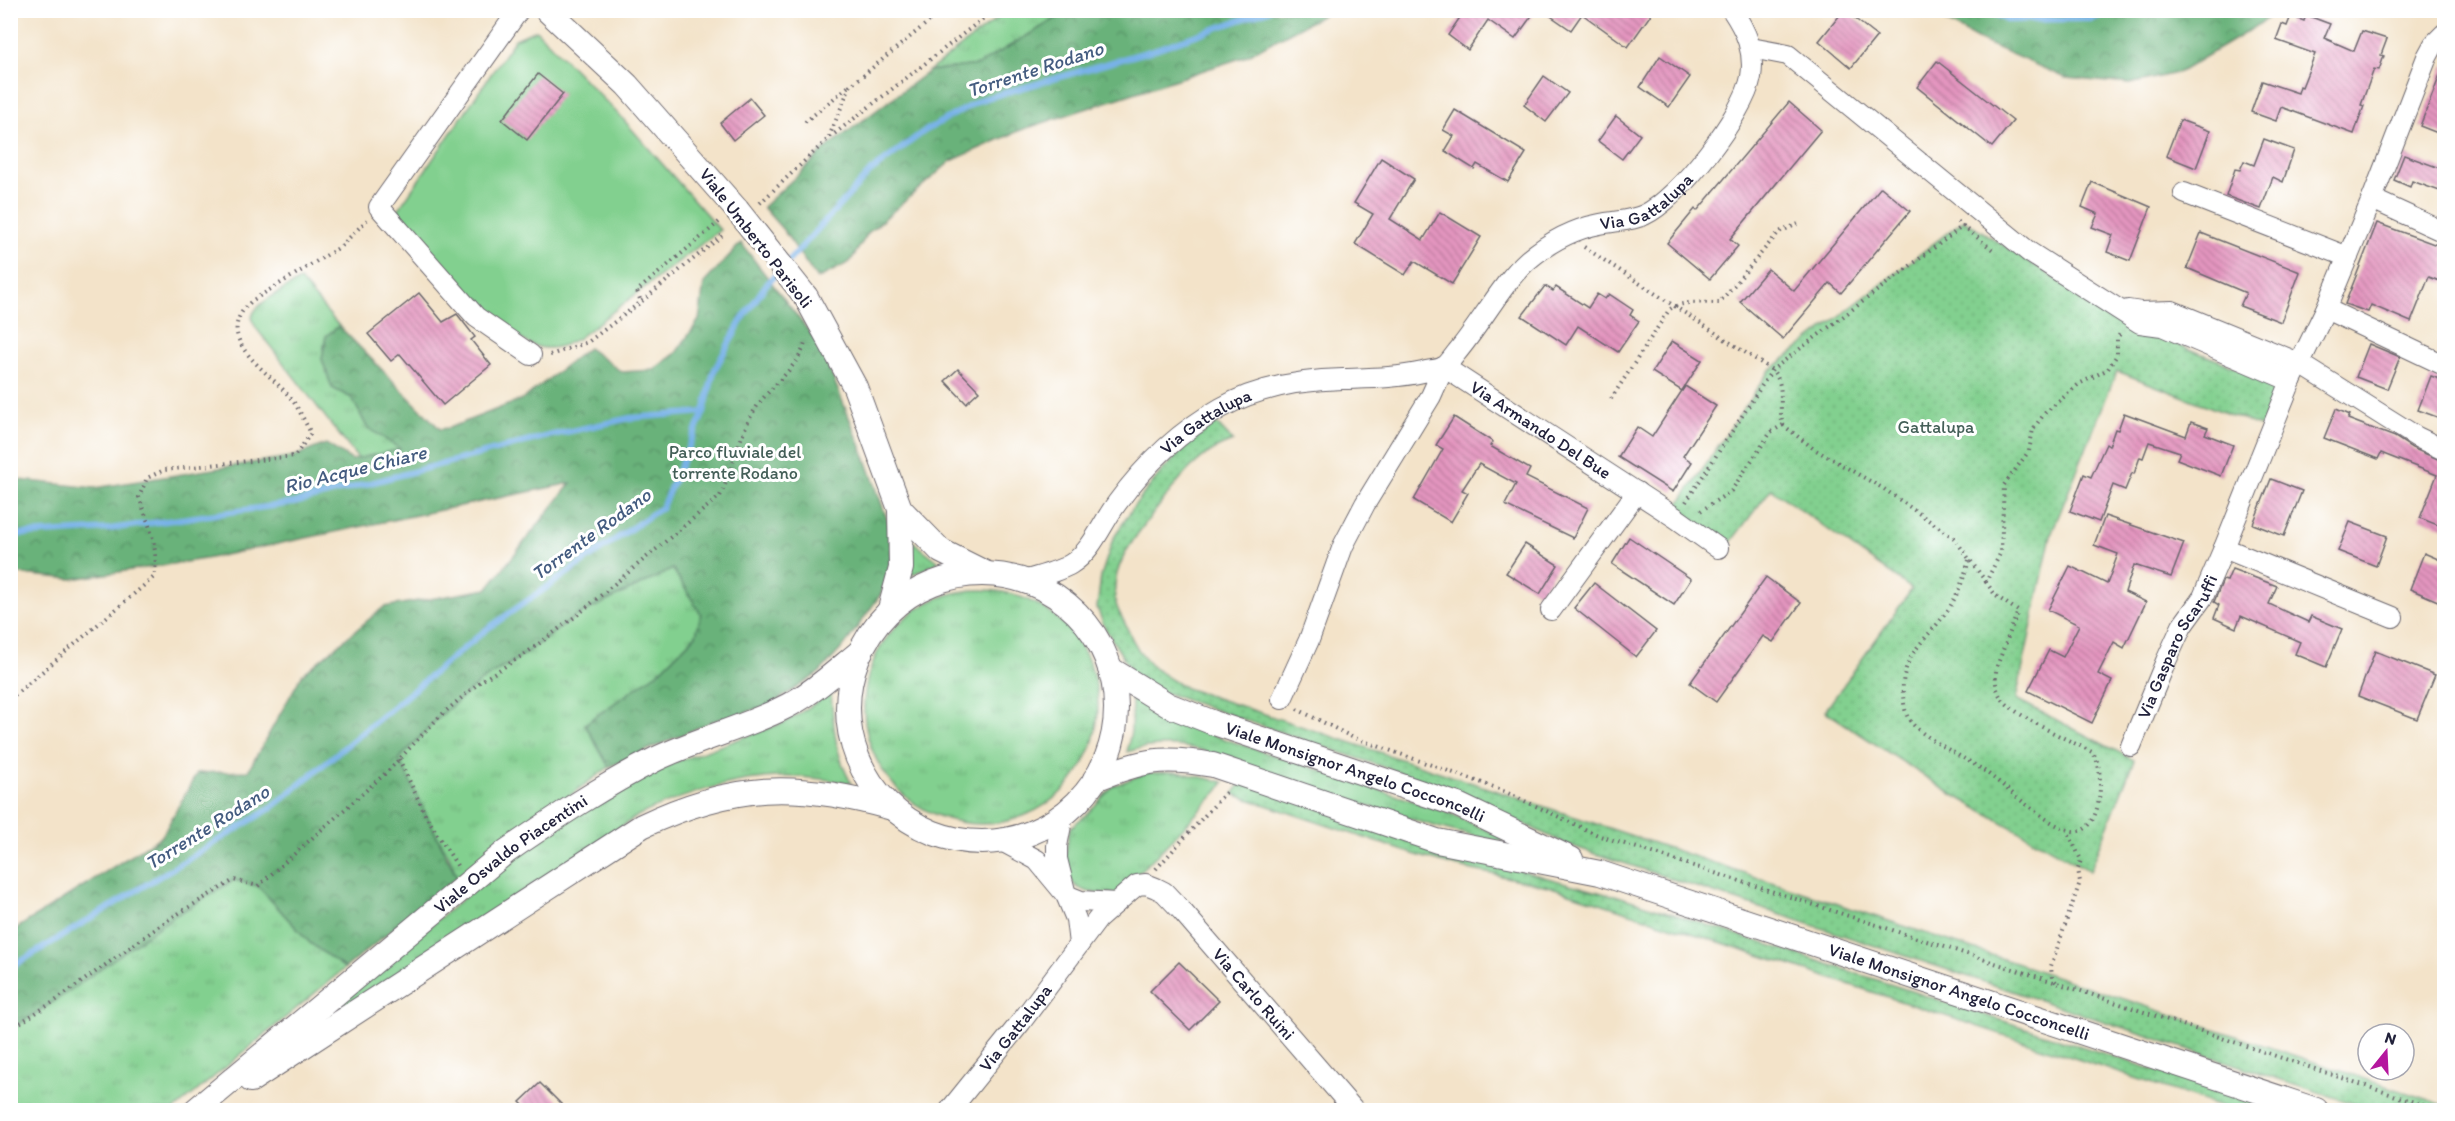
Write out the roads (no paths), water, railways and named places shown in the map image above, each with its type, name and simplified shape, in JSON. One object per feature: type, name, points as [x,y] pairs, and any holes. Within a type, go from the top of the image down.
[{"type":"main road","name":"Viale Umberto Parisoli","points":[[547,10],[634,93],[729,215],[806,297],[855,387],[900,509],[901,568],[890,609]]},
{"type":"main road","name":"Viale Umberto Parisoli","points":[[900,509],[941,551],[987,574]]},
{"type":"main road","points":[[204,1110],[642,826],[675,811],[737,794],[799,789],[850,796],[892,808],[928,830],[951,838],[976,841],[1000,840],[1043,827],[1063,815],[1081,798],[1095,779],[1104,762],[1115,726],[1114,688],[1102,649],[1085,624],[1062,600],[1024,581],[987,574],[945,579],[926,586],[890,609],[861,651],[852,676],[849,694],[850,731],[857,757],[870,782],[892,808]]},
{"type":"main road","name":"Viale Osvaldo Piacentini","points":[[196,1110],[507,851],[561,814],[655,760],[699,740],[781,710],[808,694],[861,651]]},
{"type":"main road","name":"Viale Monsignor Angelo Cocconcelli","points":[[1110,669],[1168,705],[1214,723],[1458,805],[1600,873]]},
{"type":"main road","name":"Viale Monsignor Angelo Cocconcelli","points":[[1095,779],[1124,767],[1152,760],[1183,759],[1213,765],[1437,841],[1600,873],[2316,1110]]},
{"type":"street","points":[[519,10],[379,207],[476,317],[531,356]]},
{"type":"street","name":"Via Gattalupa","points":[[1282,699],[1309,640],[1346,539],[1431,396],[1444,367],[1472,335],[1514,275],[1558,239],[1579,230],[1642,216],[1657,208],[1712,148],[1743,99],[1751,78],[1751,48],[1732,10]]},
{"type":"street","name":"Via Gasparo Scaruffi","points":[[2132,746],[2182,626],[2203,597],[2224,548],[2291,381],[2326,309],[2372,200],[2427,57],[2434,44],[2445,34]]},
{"type":"street","points":[[1751,48],[1788,56],[1801,64],[2029,252],[2120,308],[2140,323],[2162,326],[2291,381]]},
{"type":"street","points":[[2184,193],[2348,257]]},
{"type":"street","points":[[2372,200],[2445,232]]},
{"type":"street","points":[[2120,308],[2142,312],[2172,311],[2300,363],[2417,437],[2445,450]]},
{"type":"street","points":[[2326,309],[2445,364]]},
{"type":"street","name":"Via Gattalupa","points":[[1024,581],[1060,569],[1081,556],[1089,548],[1115,505],[1169,445],[1188,430],[1244,396],[1299,382],[1389,378],[1444,367]]},
{"type":"street","name":"Via Armando Del Bue","points":[[1444,367],[1637,492],[1718,548]]},
{"type":"street","points":[[1551,610],[1637,492]]},
{"type":"street","points":[[2224,548],[2393,617]]},
{"type":"street","points":[[1063,815],[1057,858],[1066,895],[1076,919],[1079,944]]},
{"type":"street","points":[[1000,840],[1037,860],[1066,895],[1089,902],[1116,903]]},
{"type":"street","name":"Via Gattalupa","points":[[950,1110],[1022,1022],[1098,920],[1137,885],[1146,884]]},
{"type":"street","name":"Via Carlo Ruini","points":[[1146,884],[1164,892],[1182,911],[1354,1110]]},
{"type":"waterway","name":"Torrente Rodano","points":[[785,265],[870,172],[923,132],[980,100],[1150,51],[1269,10]]},
{"type":"waterway","name":"Torrente Rodano","points":[[1987,10],[2007,20],[2092,19],[2117,10]]},
{"type":"waterway","name":"Torrente Rodano","points":[[10,968],[271,808],[487,629],[662,507],[704,412],[714,371],[740,323],[765,286],[778,272]]},
{"type":"waterway","name":"Rio Acque Chiare","points":[[10,535],[109,529],[294,503],[548,436],[630,418],[704,412]]},
{"type":"park label","name":"Gattalupa","points":[[1936,427]]},
{"type":"park label","name":"Parco fluviale del torrente Rodano","points":[[735,462]]}]
